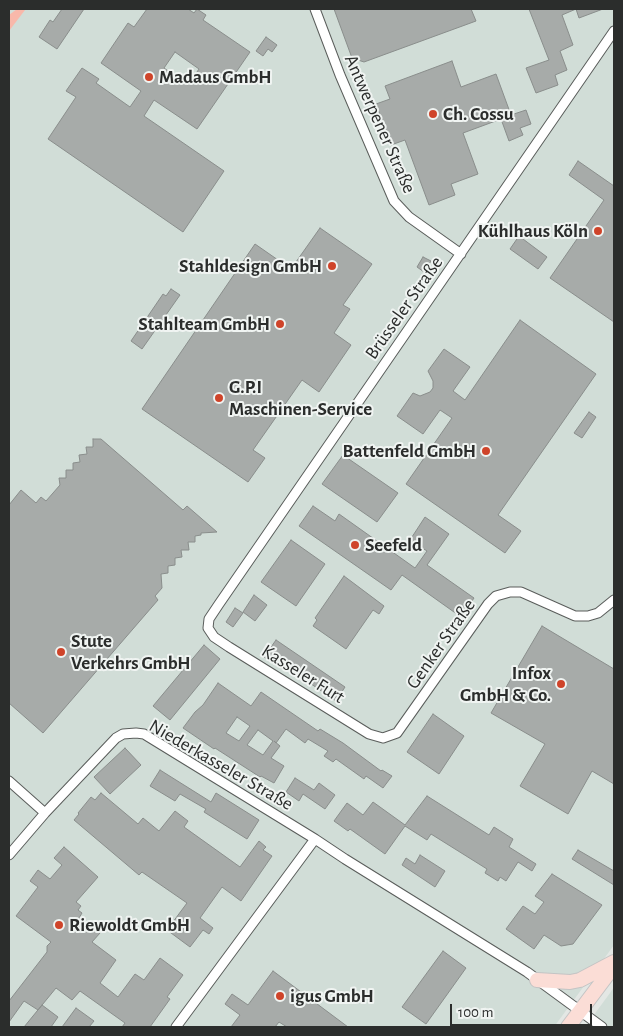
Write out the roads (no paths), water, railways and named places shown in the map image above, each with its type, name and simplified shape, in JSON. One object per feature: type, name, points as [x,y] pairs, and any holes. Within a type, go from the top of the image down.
[{"type":"main road","points":[[537,980],[570,982],[580,980],[614,962]]},
{"type":"main road","points":[[568,1027],[614,966]]},
{"type":"street","name":"Antwerpener Straße","points":[[315,9],[343,82],[394,201],[409,217],[461,254]]},
{"type":"street","name":"Brüsseler Straße","points":[[208,628],[209,619],[219,604],[614,31]]},
{"type":"street","name":"Genker Straße","points":[[387,738],[398,733],[488,604],[496,596],[510,592],[521,592],[575,616],[588,616],[598,612],[614,600]]},
{"type":"street","name":"Kasseler Furt","points":[[208,628],[214,637],[229,648],[369,734],[377,738],[387,738]]},
{"type":"street","name":"Niederkasseler Straße","points":[[9,855],[45,813],[116,738],[123,734],[144,734],[527,972],[602,1027]]},
{"type":"street","points":[[9,781],[45,813]]},
{"type":"street","points":[[176,1027],[315,839]]},
{"type":"place","name":"Madaus GmbH","points":[[149,77]]},
{"type":"place","name":"Ch. Cossu","points":[[433,114]]},
{"type":"place","name":"Kühlhaus Köln","points":[[598,231]]},
{"type":"place","name":"Stahldesign GmbH","points":[[332,266]]},
{"type":"place","name":"Stahlteam GmbH","points":[[280,324]]},
{"type":"place","name":"G.P.I Maschinen-Service","points":[[219,398]]},
{"type":"place","name":"Battenfeld GmbH","points":[[486,451]]},
{"type":"place","name":"Seefeld","points":[[355,545]]},
{"type":"place","name":"Stute Verkehrs GmbH","points":[[61,652]]},
{"type":"place","name":"Infox GmbH & Co.","points":[[561,684]]},
{"type":"place","name":"Riewoldt GmbH","points":[[59,925]]},
{"type":"place","name":"igus GmbH","points":[[280,996]]}]
